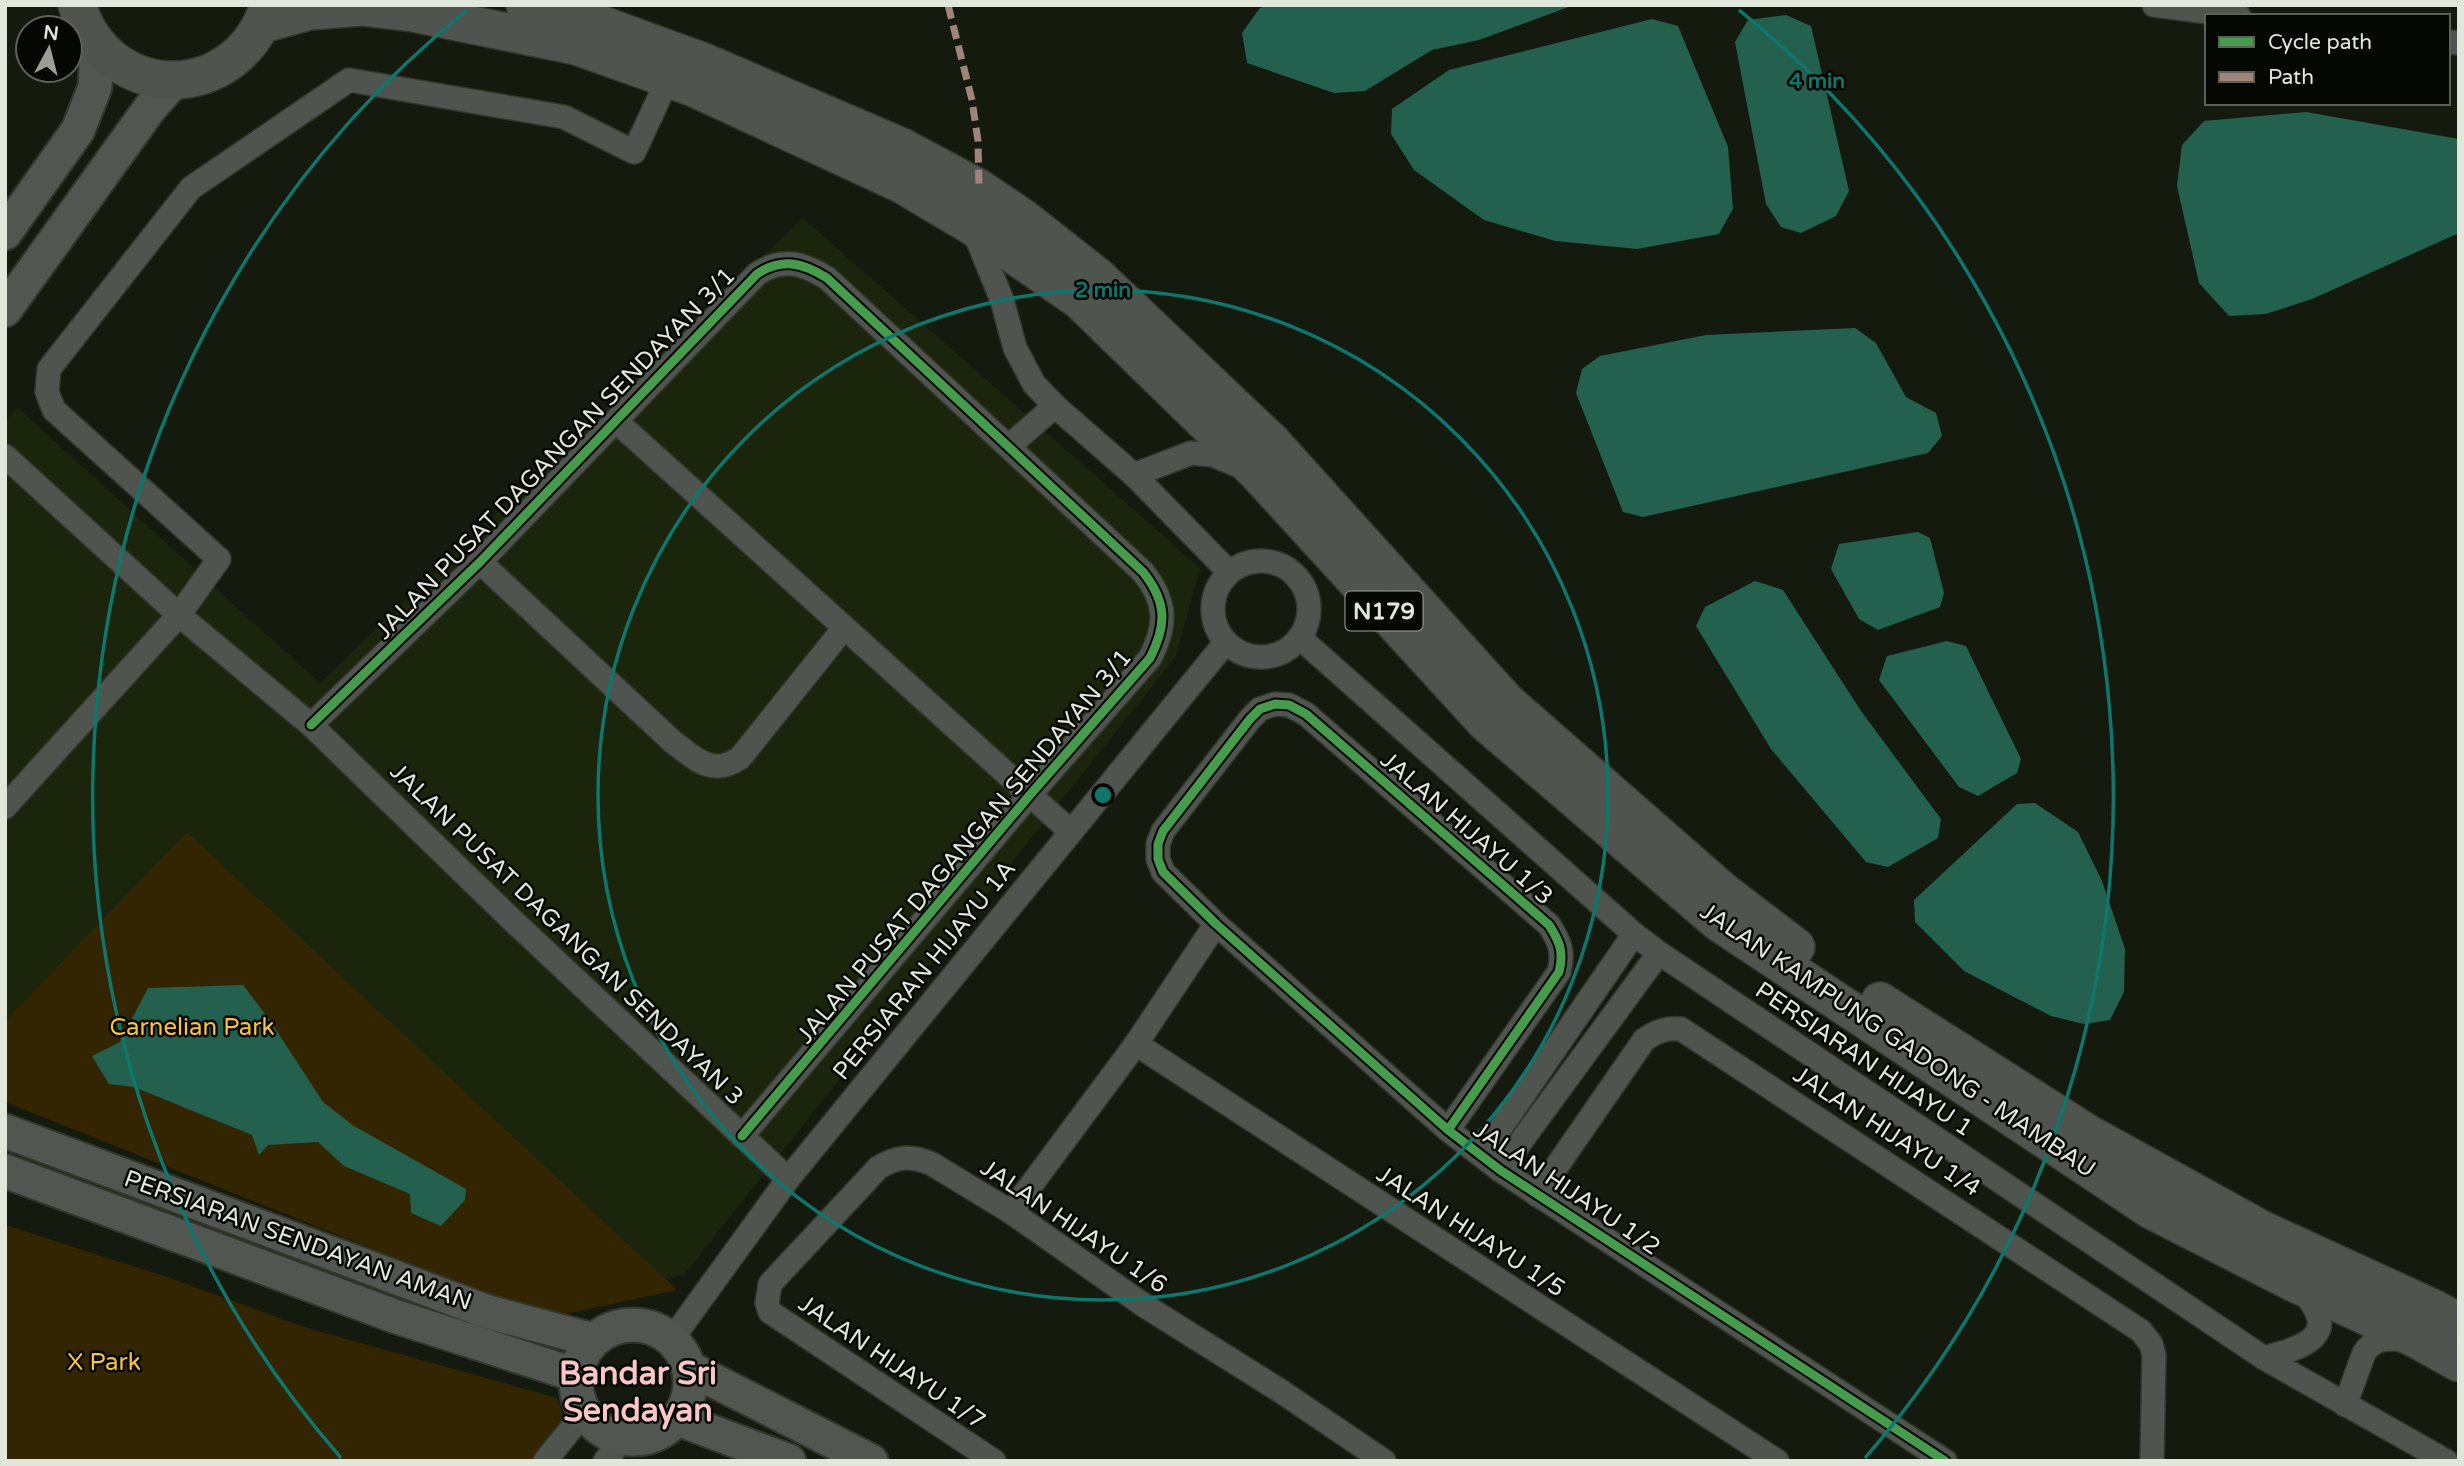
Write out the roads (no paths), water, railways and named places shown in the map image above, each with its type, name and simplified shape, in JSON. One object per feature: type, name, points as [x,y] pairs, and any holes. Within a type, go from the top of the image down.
[{"type":"main road","points":[[77,5],[83,24],[97,46],[119,65],[146,76],[175,80],[202,76],[227,65],[248,47],[266,15]]},
{"type":"main road","name":"JALAN KAMPUNG GADONG - MAMBAU","points":[[525,5],[586,19],[704,62],[902,147],[979,188],[1022,217],[1097,276],[1271,441],[1506,701],[1724,892],[1815,962],[2101,1140],[2262,1229],[2459,1322]]},
{"type":"main road","name":"JALAN KAMPUNG GADONG - MAMBAU","points":[[266,15],[362,7],[413,13],[576,46],[694,88],[901,184],[972,226],[1079,300],[1258,474],[1486,723],[1718,922],[2151,1210],[2294,1283],[2416,1339],[2459,1363]]},
{"type":"street","points":[[2154,5],[2224,14]]},
{"type":"street","points":[[5,233],[78,130],[95,87],[97,46]]},
{"type":"street","points":[[5,807],[179,615],[219,559],[54,410],[47,392],[49,369],[191,188],[349,80],[564,117],[634,152],[668,79]]},
{"type":"street","points":[[5,310],[150,108],[175,80]]},
{"type":"street","points":[[972,226],[1002,300],[1015,348],[1034,384],[1055,406],[1134,475],[1229,572]]},
{"type":"street","name":"JALAN PUSAT DAGANGAN SENDAYAN 3/1","points":[[311,725],[480,562],[757,274],[770,265],[783,263],[814,270],[827,278],[1143,572],[1155,588],[1163,622],[1150,658],[1029,796],[741,1136]]},
{"type":"street","points":[[1009,446],[1055,406]]},
{"type":"street","points":[[617,422],[1070,831]]},
{"type":"street","points":[[1134,475],[1191,453],[1213,455],[1258,474]]},
{"type":"street","name":"JALAN PUSAT DAGANGAN SENDAYAN 3","points":[[5,456],[179,615],[311,725],[498,906],[788,1179]]},
{"type":"street","points":[[480,562],[673,742],[704,764],[717,767],[729,766],[740,758],[844,628]]},
{"type":"street","points":[[1250,562],[1273,562],[1288,568],[1307,592],[1310,607],[1308,624],[1300,638],[1287,649],[1272,656],[1255,656],[1240,652],[1226,642],[1217,629],[1213,614],[1214,598],[1229,572],[1250,562]]},
{"type":"street","name":"PERSIARAN HIJAYU 1","points":[[1300,638],[1634,934],[1659,953],[2264,1358],[2446,1461]]},
{"type":"street","name":"PERSIARAN HIJAYU 1A","points":[[672,1339],[788,1179],[1226,642]]},
{"type":"street","name":"JALAN HIJAYU 1/3","points":[[1207,772],[1260,709],[1275,704],[1289,705],[1306,714],[1328,732],[1549,925],[1559,940],[1563,956],[1559,972],[1448,1130]]},
{"type":"street","name":"JALAN HIJAYU 1/2","points":[[1207,772],[1163,831],[1157,844],[1158,859],[1163,872],[1216,925],[1448,1130],[1500,1170],[1945,1461]]},
{"type":"street","points":[[1011,1212],[1136,1044],[1216,925]]},
{"type":"street","points":[[1482,1155],[1634,934]]},
{"type":"street","points":[[1500,1170],[1659,953]]},
{"type":"street","name":"JALAN HIJAYU 1/4","points":[[1537,1195],[1644,1040],[1656,1031],[1667,1028],[1681,1029],[2141,1331],[2151,1344],[2154,1355],[2152,1461]]},
{"type":"street","name":"JALAN HIJAYU 1/5","points":[[1136,1044],[1777,1461]]},
{"type":"street","name":"PERSIARAN SENDAYAN AMAN","points":[[5,1131],[488,1312],[593,1340]]},
{"type":"street","name":"JALAN HIJAYU 1/6","points":[[767,1303],[770,1284],[878,1168],[891,1159],[919,1158],[1011,1212],[1144,1306],[1279,1390],[1384,1461]]},
{"type":"street","name":"PERSIARAN SENDAYAN AMAN","points":[[5,1171],[394,1316],[576,1375]]},
{"type":"street","points":[[2264,1358],[2307,1344],[2319,1330],[2320,1321],[2314,1305],[2294,1283]]},
{"type":"street","name":"JALAN HIJAYU 1/7","points":[[767,1303],[771,1312],[994,1461]]},
{"type":"street","points":[[641,1325],[658,1330],[672,1339],[683,1352],[689,1368],[691,1386],[687,1403],[678,1419],[663,1432],[614,1450],[608,1434],[584,1413],[579,1401],[576,1375],[582,1356],[593,1340],[616,1328],[641,1325]]},
{"type":"street","points":[[2345,1405],[2369,1346],[2381,1339],[2416,1339]]},
{"type":"street","points":[[689,1368],[872,1461]]},
{"type":"street","points":[[545,1461],[584,1413]]},
{"type":"street","points":[[678,1419],[789,1461]]},
{"type":"district","name":"Bandar Sri Sendayan","points":[[638,1392]]},
{"type":"park label","name":"Carnelian Park","points":[[192,1027]]},
{"type":"park label","name":"X Park","points":[[104,1362]]}]
